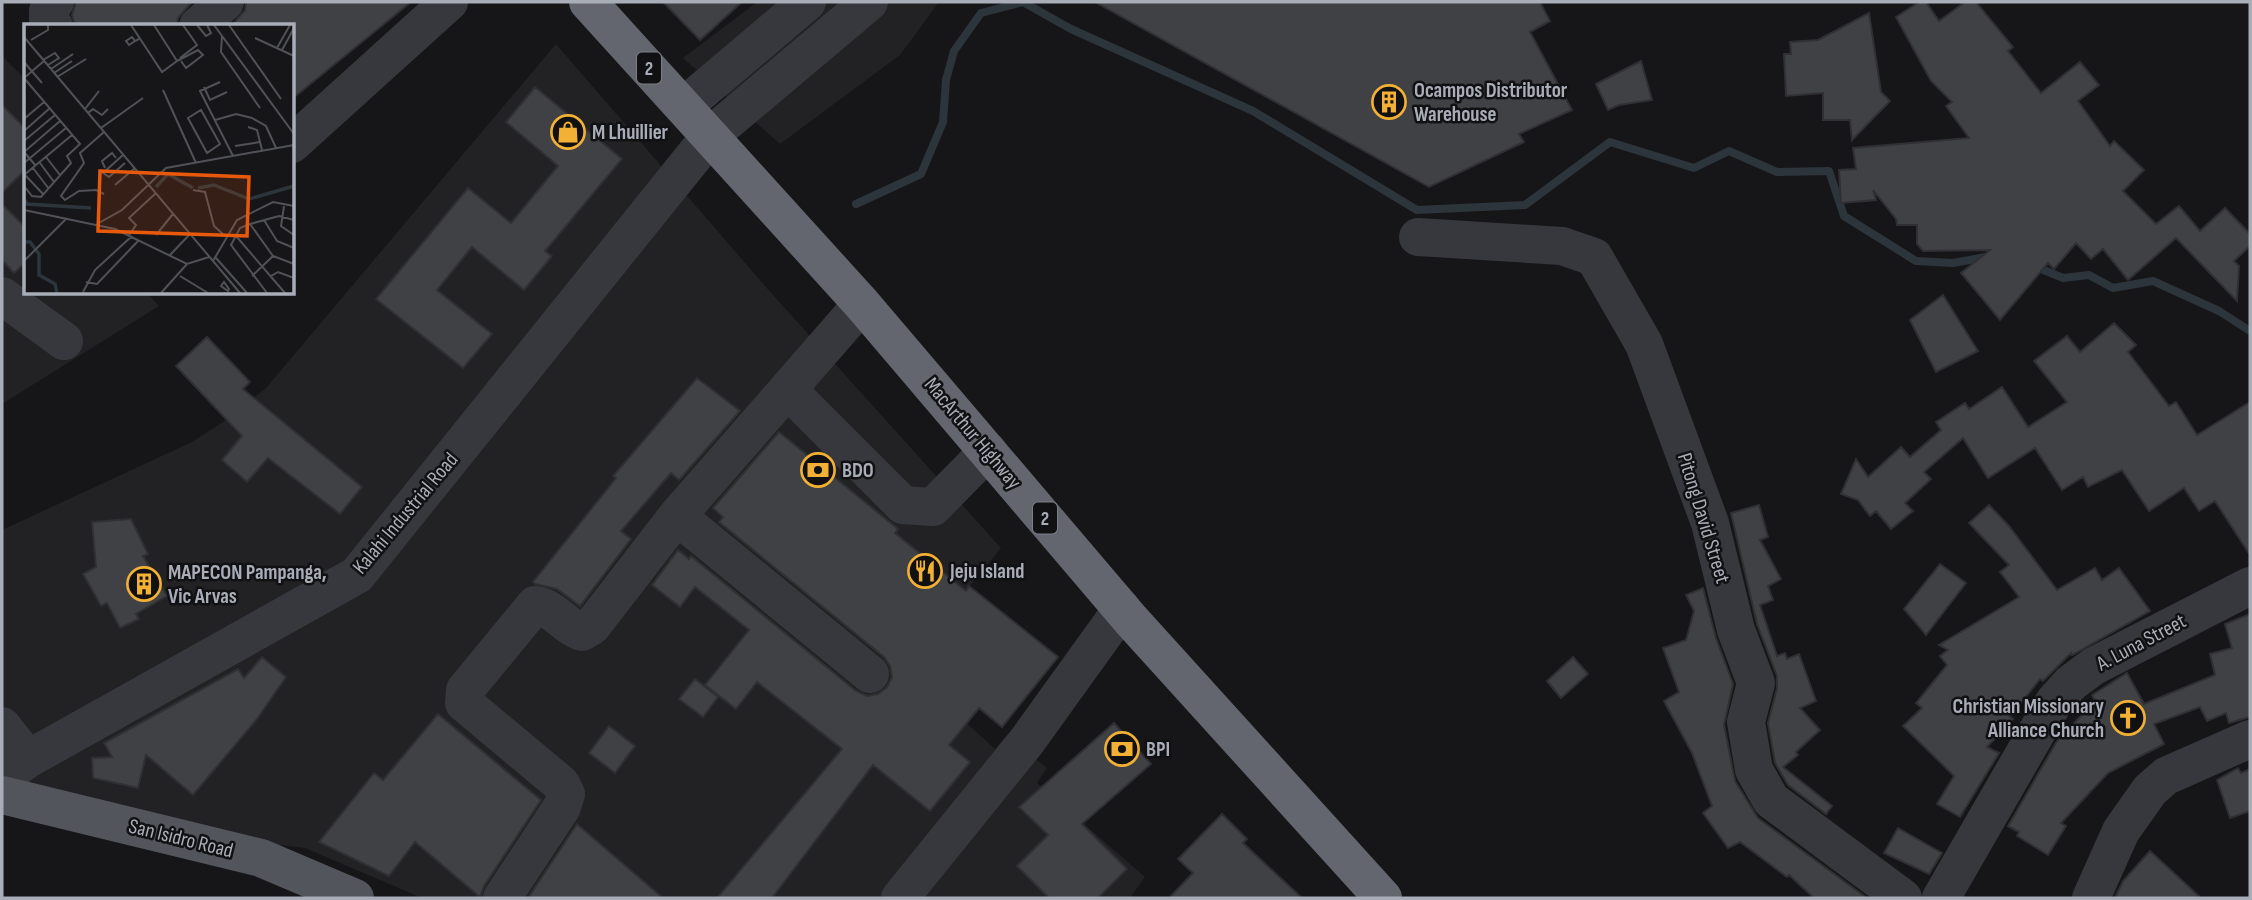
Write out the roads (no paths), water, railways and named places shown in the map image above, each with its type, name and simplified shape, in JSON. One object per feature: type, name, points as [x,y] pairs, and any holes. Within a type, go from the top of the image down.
[{"type":"highway","name":"MacArthur Highway","points":[[594,4],[862,304],[1122,609],[1384,898]]},
{"type":"main road","name":"San Isidro Road","points":[[2,795],[261,858],[355,898]]},
{"type":"street","points":[[52,24],[48,21],[48,11],[55,2]]},
{"type":"street","points":[[200,24],[225,2]]},
{"type":"street","points":[[294,142],[449,2]]},
{"type":"street","points":[[684,106],[807,2]]},
{"type":"street","name":"Kalahi Industrial Road","points":[[15,768],[357,575],[711,135],[869,2]]},
{"type":"street","name":"Pitong David Street","points":[[1418,237],[1562,246],[1594,257],[1644,344],[1710,523],[1737,630],[1756,683],[1746,722],[1748,748],[1754,770],[1771,800],[1903,898]]},
{"type":"street","points":[[2,296],[64,341]]},
{"type":"street","points":[[502,898],[562,807],[566,794],[561,784],[464,703],[466,690],[535,605],[545,606],[570,628],[582,632],[592,626],[677,516],[789,391],[862,304]]},
{"type":"street","points":[[789,391],[904,505],[933,507],[988,451]]},
{"type":"street","points":[[677,516],[870,674]]},
{"type":"street","name":"A. Luna Street","points":[[1941,898],[2054,702],[2071,683],[2094,666],[2250,586]]},
{"type":"street","points":[[900,898],[1027,741],[1122,609]]},
{"type":"street","points":[[2,726],[15,768]]},
{"type":"street","points":[[2091,898],[2121,831],[2150,790],[2166,776],[2250,739]]},
{"type":"waterway","points":[[856,204],[921,174],[943,122],[946,80],[954,51],[981,13],[1023,2],[1071,29],[1253,111],[1417,210],[1525,205],[1610,142],[1694,168],[1729,151],[1777,172],[1829,171],[1844,216],[1916,261],[1953,263],[1991,256]]},
{"type":"waterway","points":[[2034,266],[2063,278],[2089,275],[2113,288],[2153,281],[2219,311],[2250,331]]},
{"type":"place","name":"Ocampos Distributor Warehouse","points":[[1389,102]]},
{"type":"place","name":"M Lhuillier","points":[[568,132]]},
{"type":"place","name":"BDO","points":[[818,470]]},
{"type":"place","name":"Jeju Island","points":[[925,571]]},
{"type":"place","name":"MAPECON Pampanga, Vic Arvas","points":[[144,584]]},
{"type":"place","name":"Christian Missionary Alliance Church","points":[[2128,718]]},
{"type":"place","name":"BPI","points":[[1122,749]]}]
